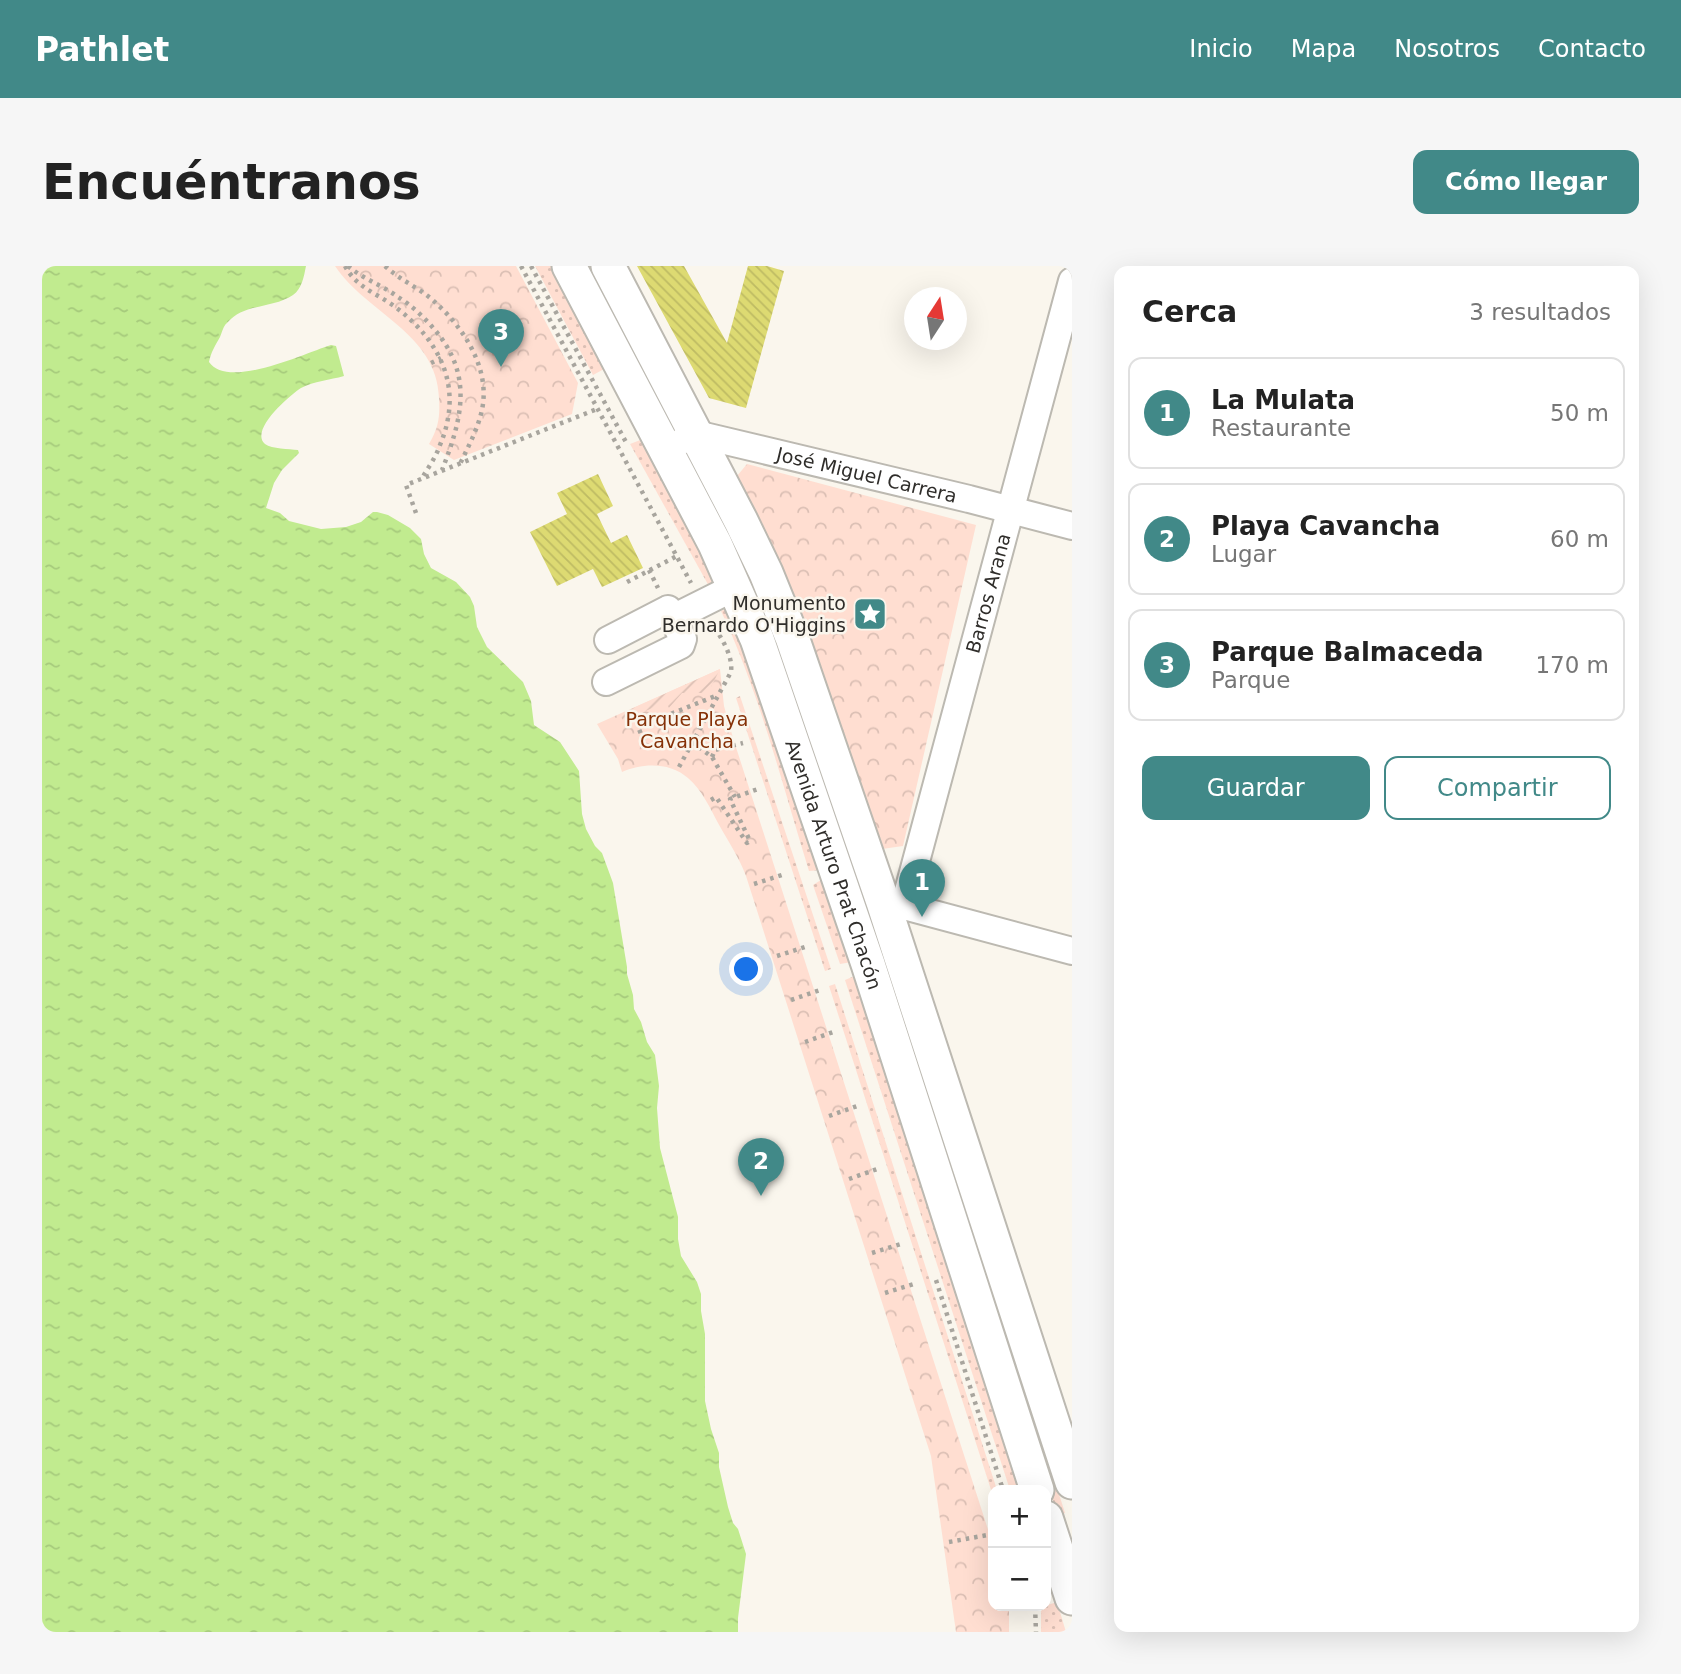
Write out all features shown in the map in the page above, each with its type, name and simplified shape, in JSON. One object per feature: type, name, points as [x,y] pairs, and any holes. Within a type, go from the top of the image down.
[{"type":"main road","name":"Avenida Arturo Prat Chacón","points":[[569,266],[666,450],[735,587],[757,639],[868,964],[1035,1485]]},
{"type":"main road","name":"Avenida Arturo Prat Chacón","points":[[608,266],[766,573],[793,637],[893,904],[1072,1482]]},
{"type":"main road","points":[[1051,1533],[1072,1598]]},
{"type":"street","name":"Barros Arana","points":[[893,904],[1010,510],[1072,281]]},
{"type":"street","points":[[666,450],[696,434]]},
{"type":"street","name":"José Miguel Carrera","points":[[696,434],[1072,526]]},
{"type":"street","points":[[673,618],[735,587]]},
{"type":"street","points":[[606,682],[681,645],[683,639],[668,610],[608,640]]},
{"type":"street","points":[[893,904],[1072,951]]},
{"type":"path","points":[[346,266],[354,280],[408,317],[424,333],[441,358],[448,378],[451,407],[440,446],[422,478]]},
{"type":"path","points":[[346,266],[400,297],[427,321],[451,351],[460,377],[461,397],[459,419],[442,471]]},
{"type":"path","points":[[386,266],[436,303],[449,317],[470,345],[481,372],[483,402],[460,464]]},
{"type":"path","points":[[521,266],[730,655],[731,672],[679,767]]},
{"type":"path","points":[[430,363],[441,358]]},
{"type":"path","points":[[416,513],[406,485],[597,409]]},
{"type":"path","points":[[627,582],[677,556]]},
{"type":"path","points":[[644,741],[638,727],[719,695]]},
{"type":"path","points":[[692,742],[712,757],[735,797]]},
{"type":"path","points":[[712,757],[715,750],[743,743]]},
{"type":"path","points":[[711,800],[716,797],[747,843],[750,841],[730,799],[758,789]]},
{"type":"path","points":[[754,884],[785,874]]},
{"type":"path","points":[[777,956],[808,946]]},
{"type":"path","points":[[791,1000],[823,989]]},
{"type":"path","points":[[805,1042],[836,1031]]},
{"type":"path","points":[[829,1116],[860,1105]]},
{"type":"path","points":[[849,1179],[880,1168]]},
{"type":"path","points":[[872,1253],[904,1242]]},
{"type":"path","points":[[885,1293],[918,1283]]},
{"type":"path","points":[[949,1542],[988,1535]]},
{"type":"path","points":[[1035,1611],[1036,1632]]},
{"type":"green space","points":[[335,266],[516,266],[578,383],[572,414],[454,460],[429,444],[437,427],[439,398],[435,376],[426,357],[398,325],[364,297]]},
{"type":"green space","points":[[535,266],[552,266],[606,368],[593,375]]},
{"type":"green space","points":[[643,439],[719,585],[710,588],[630,444]]},
{"type":"green space","points":[[747,464],[976,525],[903,846],[882,849],[804,625],[737,476]]},
{"type":"green space","points":[[730,607],[822,870],[809,871],[759,707],[721,611]]},
{"type":"green space","name":"Parque Playa Cavancha","points":[[720,669],[724,706],[733,738],[988,1529],[988,1611],[1009,1611],[1009,1632],[956,1632],[931,1456],[743,869],[705,799],[693,783],[681,773],[664,767],[638,767],[622,772],[618,759],[597,724]]},
{"type":"green space","points":[[720,669],[708,693],[682,693],[669,708],[666,702],[623,721],[620,714]]},
{"type":"green space","points":[[740,696],[831,969],[825,971],[736,698]]},
{"type":"green space","points":[[824,878],[852,962],[840,964],[813,885]]},
{"type":"green space","points":[[891,967],[1065,1513],[1058,1516],[1051,1485],[1048,1485],[883,969]]},
{"type":"green space","points":[[857,975],[1020,1485],[1008,1485],[845,980]]},
{"type":"green space","points":[[835,984],[995,1485],[989,1485],[829,986]]},
{"type":"green space","points":[[1057,1602],[1066,1632],[1041,1632],[1041,1611],[1051,1611],[1051,1604]]},
{"type":"water","points":[[42,266],[306,266],[301,286],[293,295],[242,312],[226,324],[209,362],[219,370],[249,371],[331,345],[336,346],[344,376],[301,388],[273,413],[262,430],[262,438],[268,446],[298,450],[299,453],[282,470],[274,483],[266,508],[280,513],[289,521],[321,529],[346,527],[361,522],[373,512],[388,515],[410,528],[421,539],[431,568],[456,582],[470,597],[477,627],[487,647],[523,682],[531,701],[534,725],[560,742],[579,771],[582,814],[586,829],[602,853],[613,883],[634,1009],[655,1055],[659,1086],[657,1108],[660,1148],[678,1217],[681,1256],[701,1294],[705,1334],[705,1401],[719,1453],[719,1467],[728,1507],[746,1554],[738,1632],[42,1632]]},
{"type":"building","points":[[637,266],[684,266],[727,343],[748,266],[767,266],[784,271],[746,408],[709,398]]},
{"type":"building","points":[[598,474],[613,506],[597,514],[611,543],[627,535],[643,568],[602,587],[593,569],[557,586],[530,532],[567,514],[557,493]]},
{"type":"place","name":"Parque Balmaceda","points":[[501,367]]},
{"type":"place","name":"Monumento Bernardo O'Higgins","points":[[870,614]]},
{"type":"place","name":"La Mulata","points":[[922,917]]},
{"type":"place","name":"Playa Cavancha","points":[[761,1196]]}]
